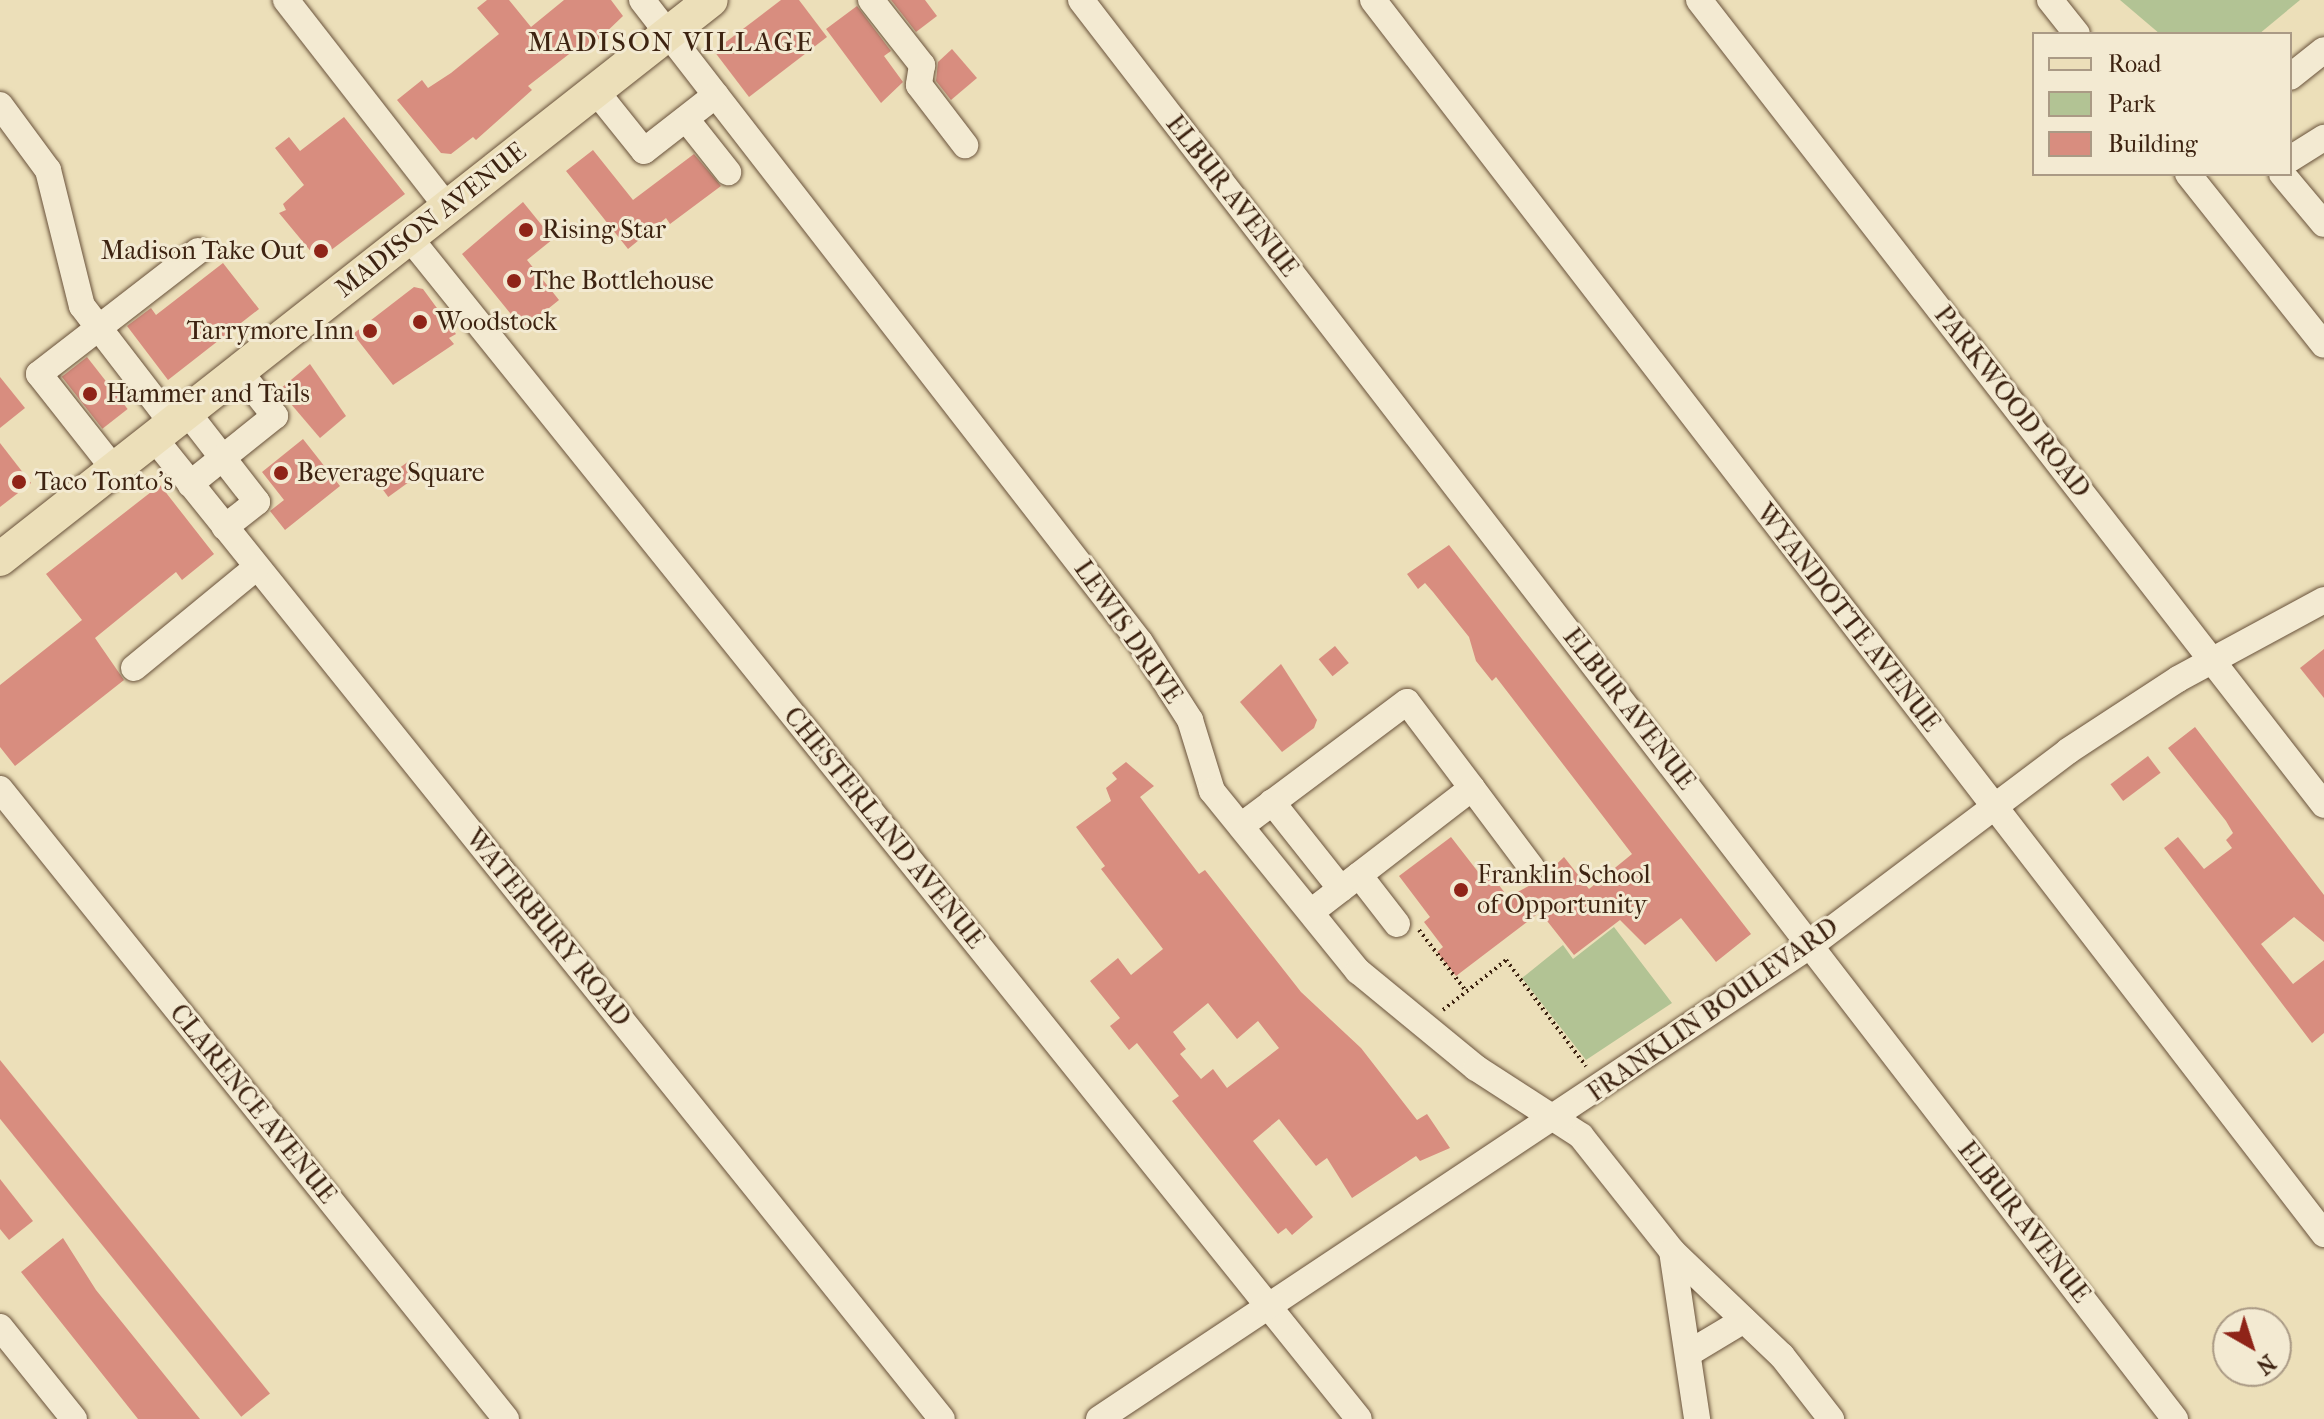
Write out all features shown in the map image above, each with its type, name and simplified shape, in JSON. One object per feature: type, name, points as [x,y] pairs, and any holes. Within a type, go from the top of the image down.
[{"type":"main road","name":"MADISON AVENUE","points":[[0,559],[711,0]]},
{"type":"street","points":[[286,0],[447,207]]},
{"type":"street","name":"LEWIS DRIVE","points":[[642,0],[1140,642],[1190,720],[1212,791],[1358,971],[1476,1068],[1555,1119],[1602,1158],[1672,1251],[1697,1419]]},
{"type":"street","points":[[871,0],[922,65],[919,85],[965,145]]},
{"type":"street","name":"ELBUR AVENUE","points":[[1081,0],[2175,1419]]},
{"type":"street","name":"WYANDOTTE AVENUE","points":[[1373,0],[2324,1234]]},
{"type":"street","name":"PARKWOOD ROAD","points":[[1699,0],[2324,805]]},
{"type":"street","points":[[2050,0],[2075,32]]},
{"type":"street","points":[[2292,75],[2324,50]]},
{"type":"street","points":[[595,90],[644,151],[716,95]]},
{"type":"street","name":"WATERBURY ROAD","points":[[0,105],[48,170],[82,306],[171,424],[190,484],[942,1419]]},
{"type":"street","points":[[686,119],[728,172]]},
{"type":"street","points":[[2292,158],[2324,138]]},
{"type":"street","points":[[2284,176],[2324,224]]},
{"type":"street","points":[[2197,177],[2324,345]]},
{"type":"street","name":"CHESTERLAND AVENUE","points":[[409,237],[1359,1419]]},
{"type":"street","points":[[114,469],[39,374],[198,251]]},
{"type":"street","points":[[190,484],[275,416],[239,371]]},
{"type":"street","points":[[171,424],[222,458],[257,502],[225,527]]},
{"type":"street","points":[[134,668],[257,567]]},
{"type":"street","name":"FRANKLIN BOULEVARD","points":[[1099,1419],[1555,1119],[1811,945],[1993,806],[2090,737],[2213,660],[2324,600]]},
{"type":"street","points":[[1241,826],[1407,702],[1531,867]]},
{"type":"street","points":[[1311,912],[1472,788]]},
{"type":"street","name":"CLARENCE AVENUE","points":[[0,789],[506,1419]]},
{"type":"street","points":[[1272,802],[1350,882],[1406,924]]},
{"type":"street","points":[[1672,1251],[1782,1356],[1831,1419]]},
{"type":"street","points":[[1689,1353],[1744,1320]]},
{"type":"street","points":[[0,1327],[74,1419]]},
{"type":"path","points":[[1406,924],[1466,991]]},
{"type":"path","points":[[1439,1014],[1506,960],[1586,1066]]},
{"type":"green space","points":[[2120,0],[2300,0],[2261,32],[2158,32]]},
{"type":"green space","points":[[1614,927],[1672,1003],[1586,1060],[1522,978],[1563,945],[1573,959]]},
{"type":"building","points":[[487,0],[509,0],[531,27],[564,0],[611,0],[623,16],[599,39],[576,54],[573,51],[528,86],[532,90],[476,140],[473,137],[451,154],[441,153],[397,100],[422,80],[428,88],[499,34],[477,8]]},
{"type":"building","points":[[781,0],[799,0],[827,37],[749,97],[714,51]]},
{"type":"building","points":[[891,0],[925,0],[937,16],[916,32]]},
{"type":"building","points":[[857,6],[891,51],[884,56],[903,82],[881,103],[826,29]]},
{"type":"building","points":[[952,49],[977,78],[951,100],[936,81],[938,62]]},
{"type":"building","points":[[344,117],[405,194],[318,260],[279,213],[286,210],[283,204],[304,185],[275,148],[289,137],[300,151]]},
{"type":"building","points":[[593,150],[633,200],[694,154],[721,186],[670,224],[666,218],[628,249],[566,171]]},
{"type":"building","name":"The Bottlehouse","points":[[523,202],[553,239],[527,260],[559,300],[523,329],[462,254]]},
{"type":"building","points":[[223,263],[259,309],[168,380],[127,326],[151,308],[156,315]]},
{"type":"building","points":[[414,287],[423,289],[456,334],[449,338],[454,344],[393,385],[353,334]]},
{"type":"building","name":"Hammer and Tails","points":[[87,357],[128,409],[102,429],[62,377]]},
{"type":"building","points":[[310,364],[346,416],[320,438],[279,390]]},
{"type":"building","points":[[0,377],[25,408],[0,428]]},
{"type":"building","points":[[303,439],[340,486],[285,530],[270,511],[284,500],[262,472]]},
{"type":"building","points":[[0,443],[31,483],[0,507]]},
{"type":"building","points":[[409,461],[419,475],[388,497],[378,483]]},
{"type":"building","points":[[160,485],[214,554],[182,580],[176,572],[95,638],[124,680],[15,766],[0,747],[0,685],[82,620],[46,574]]},
{"type":"building","points":[[1449,545],[1751,934],[1716,962],[1681,918],[1645,945],[1620,920],[1574,955],[1540,912],[1456,976],[1437,952],[1443,947],[1424,922],[1430,917],[1399,876],[1451,837],[1482,877],[1489,872],[1508,897],[1540,880],[1564,857],[1589,889],[1632,854],[1496,677],[1492,681],[1476,661],[1469,637],[1433,592],[1425,583],[1418,589],[1407,574]]},
{"type":"building","points":[[1335,646],[1349,663],[1333,676],[1319,659]]},
{"type":"building","points":[[2324,649],[2324,698],[2300,668]]},
{"type":"building","points":[[1281,664],[1317,720],[1314,728],[1282,752],[1240,702]]},
{"type":"building","points":[[2195,727],[2324,895],[2324,942],[2294,917],[2261,944],[2293,984],[2324,960],[2324,1033],[2312,1043],[2164,848],[2178,837],[2204,869],[2232,848],[2226,840],[2233,833],[2226,821],[2168,748]]},
{"type":"building","points":[[2148,756],[2161,773],[2123,801],[2110,784]]},
{"type":"building","points":[[1126,762],[1154,786],[1140,797],[1199,874],[1205,870],[1301,992],[1361,1048],[1417,1120],[1427,1114],[1450,1148],[1420,1161],[1416,1156],[1352,1198],[1327,1158],[1316,1166],[1279,1119],[1253,1141],[1313,1217],[1292,1235],[1286,1228],[1278,1234],[1172,1101],[1179,1096],[1137,1043],[1129,1050],[1110,1026],[1120,1018],[1090,981],[1118,958],[1131,975],[1163,949],[1101,869],[1105,866],[1076,827],[1111,801],[1106,788],[1117,779],[1112,773]],"holes":[[[1208,1003],[1237,1039],[1258,1021],[1279,1048],[1227,1088],[1213,1069],[1201,1079],[1180,1054],[1186,1049],[1173,1032]]]},
{"type":"building","points":[[0,1060],[270,1393],[241,1417],[0,1119]]},
{"type":"building","points":[[0,1179],[33,1221],[9,1240],[0,1229]]},
{"type":"building","points":[[63,1238],[96,1290],[200,1419],[138,1419],[21,1272]]},
{"type":"place","name":"Rising Star","points":[[526,230]]},
{"type":"place","name":"Madison Take Out","points":[[321,251]]},
{"type":"place","name":"The Bottlehouse","points":[[514,281]]},
{"type":"place","name":"Woodstock","points":[[420,322]]},
{"type":"place","name":"Tarrymore Inn","points":[[370,331]]},
{"type":"place","name":"Hammer and Tails","points":[[90,394]]},
{"type":"place","name":"Beverage Square","points":[[281,473]]},
{"type":"place","name":"Taco Tonto's","points":[[19,482]]},
{"type":"place","name":"Franklin School of Opportunity","points":[[1461,890]]},
{"type":"district","name":"MADISON VILLAGE","points":[[671,42]]}]
